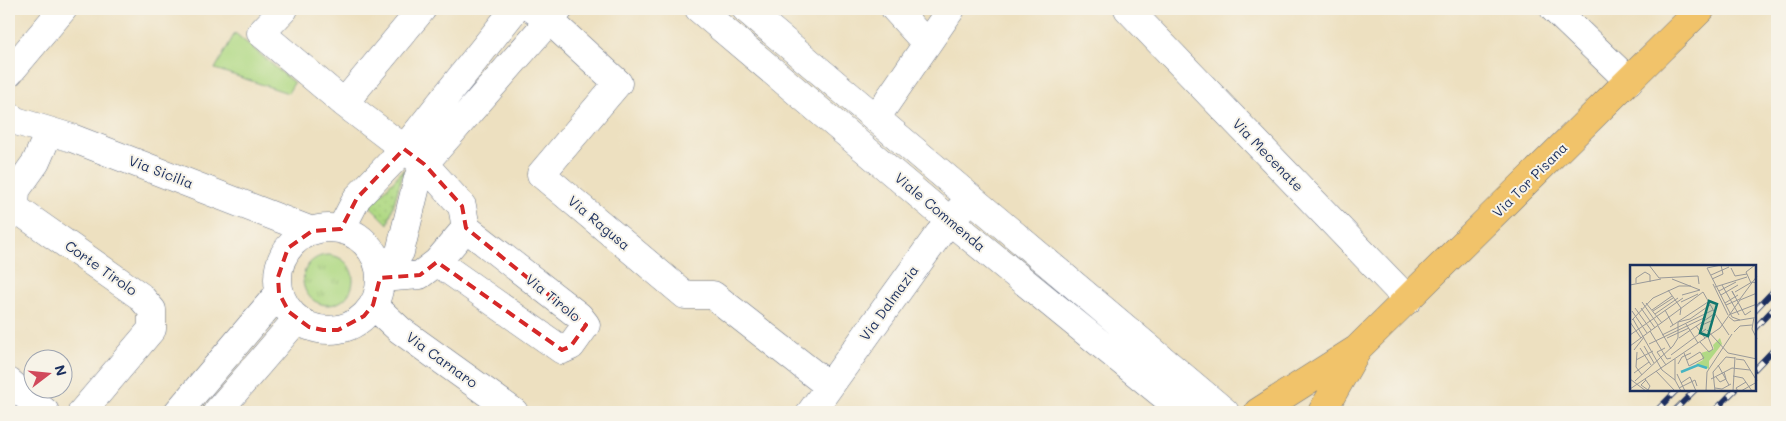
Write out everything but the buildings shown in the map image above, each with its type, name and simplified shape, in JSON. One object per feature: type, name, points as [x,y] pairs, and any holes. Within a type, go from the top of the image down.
[{"type":"main road","name":"Via Tor Pisana","points":[[1258,412],[1357,349],[1701,9]]},
{"type":"main road","name":"Via Tor Pisana","points":[[1322,412],[1357,349]]},
{"type":"street","points":[[9,73],[63,9]]},
{"type":"street","points":[[284,9],[261,33],[344,102],[414,156],[462,206],[466,228],[437,262],[420,274],[380,278]]},
{"type":"street","points":[[344,102],[422,9]]},
{"type":"street","points":[[380,278],[400,252],[418,178],[414,156],[515,9]]},
{"type":"street","name":"Viale Commenda","points":[[699,9],[950,221],[1184,412]]},
{"type":"street","points":[[746,9],[1225,412]]},
{"type":"street","points":[[895,9],[926,43]]},
{"type":"street","points":[[876,118],[951,9]]},
{"type":"street","name":"Via Mecenate","points":[[1128,9],[1408,300]]},
{"type":"street","points":[[1554,9],[1628,81]]},
{"type":"street","points":[[341,230],[357,198],[414,156],[547,12]]},
{"type":"street","name":"Via Ragusa","points":[[547,12],[618,83],[541,174],[685,296],[713,295],[829,386]]},
{"type":"street","name":"Via Sicilia","points":[[9,116],[16,121],[72,138],[312,231]]},
{"type":"street","name":"Corte Tirolo","points":[[48,132],[36,162],[16,190],[12,212],[140,296],[152,310],[152,329],[82,412]]},
{"type":"street","name":"Via Dalmazia","points":[[811,412],[950,221],[970,197]]},
{"type":"street","points":[[327,228],[341,230],[356,236],[369,247],[377,262],[380,278],[378,292],[373,305],[364,316],[352,325],[338,330],[323,330],[309,327],[289,312],[279,293],[278,277],[280,262],[288,248],[298,238],[312,231],[327,228]]},
{"type":"street","name":"Via Tirolo","points":[[437,262],[562,350],[571,346],[586,325],[579,316],[466,228]]},
{"type":"street","points":[[178,412],[279,293]]},
{"type":"street","name":"Via Carnaro","points":[[373,305],[400,330],[514,412]]},
{"type":"street","points":[[217,412],[297,319]]},
{"type":"street","points":[[9,382],[45,412]]},
{"type":"highlighted area","points":[[404,149],[424,164],[462,206],[466,228],[586,325],[571,346],[562,350],[437,262],[420,275],[380,278],[373,305],[364,316],[338,330],[323,330],[309,327],[289,312],[279,293],[278,277],[288,248],[312,231],[341,229],[357,198]]},
{"type":"green space","points":[[235,33],[294,83],[288,93],[215,69]]},
{"type":"green space","points":[[404,169],[388,224],[370,206]]},
{"type":"green space","points":[[323,255],[333,255],[346,262],[353,275],[353,285],[346,298],[333,305],[323,305],[314,301],[307,294],[303,285],[303,275],[307,266],[314,259]]},
{"type":"railway","points":[[1756,309],[1777,287]]},
{"type":"railway","points":[[1756,327],[1777,305]]},
{"type":"railway","points":[[1756,368],[1777,346]]},
{"type":"railway","points":[[1655,412],[1676,391]]},
{"type":"railway","points":[[1673,412],[1694,391]]},
{"type":"railway","points":[[1713,412],[1734,391]]}]
